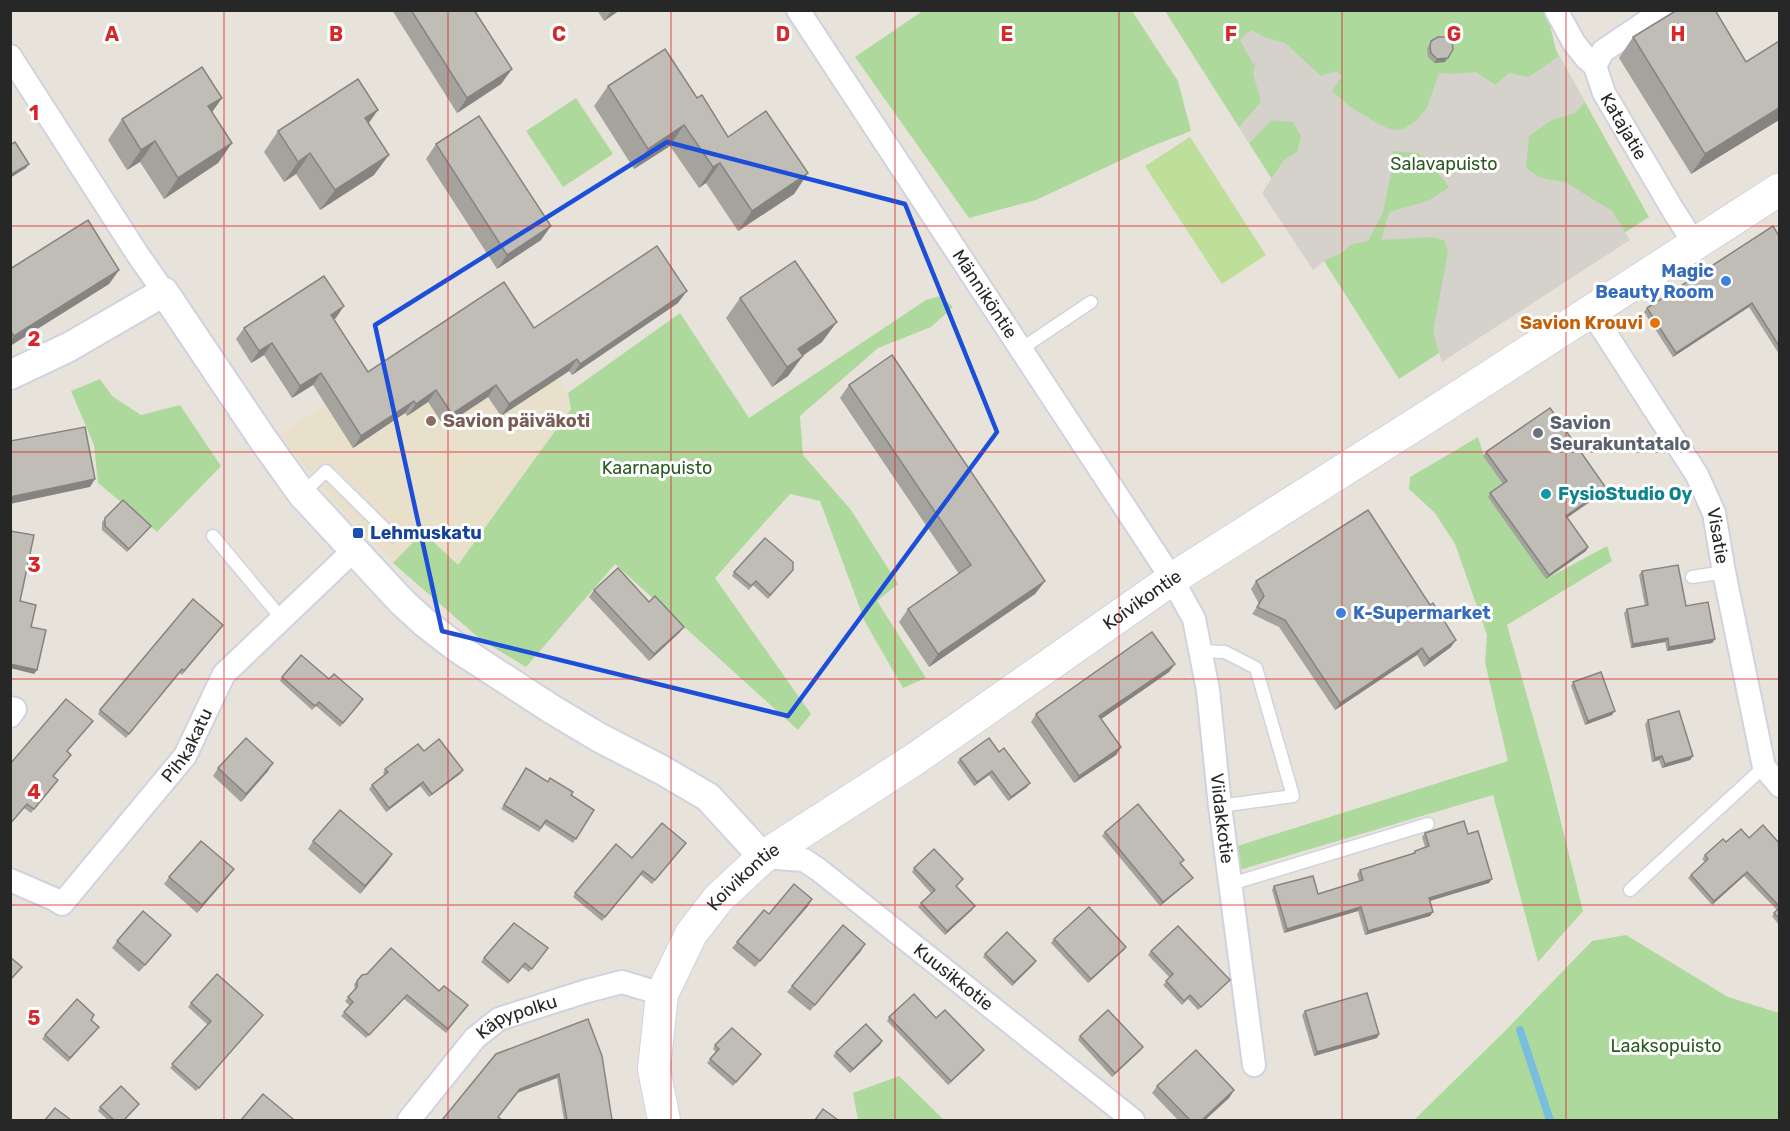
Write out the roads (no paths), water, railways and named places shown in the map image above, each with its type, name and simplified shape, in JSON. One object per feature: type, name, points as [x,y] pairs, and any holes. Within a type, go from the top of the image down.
[{"type":"main road","name":"Koivikontie","points":[[664,1120],[654,1069],[662,994],[690,934],[718,899],[763,857],[915,759],[1172,579],[1779,189]]},
{"type":"street","name":"Männiköntie","points":[[798,10],[1172,579]]},
{"type":"street","name":"Katajatie","points":[[1556,10],[1574,43],[1595,66],[1604,93],[1694,243]]},
{"type":"street","points":[[1595,66],[1603,51],[1664,10]]},
{"type":"street","points":[[10,56],[264,441],[302,494],[353,551],[424,623],[553,710],[708,797],[763,857]]},
{"type":"street","points":[[10,375],[69,347],[164,292]]},
{"type":"street","name":"Visatie","points":[[1591,310],[1697,475],[1714,513],[1764,766],[1779,786]]},
{"type":"street","name":"Pihkakatu","points":[[10,880],[62,904],[185,756],[224,674],[353,551]]},
{"type":"street","name":"Viidakkotie","points":[[1172,579],[1194,619],[1202,651],[1254,1065]]},
{"type":"street","points":[[10,708],[15,709],[10,716]]},
{"type":"street","name":"Kuusikkotie","points":[[763,857],[804,860],[819,870],[1133,1120]]},
{"type":"street","name":"Käpypolku","points":[[409,1120],[475,1038],[499,1019],[622,982],[662,994]]},
{"type":"lane","points":[[1021,349],[1091,302]]},
{"type":"lane","points":[[302,494],[326,471],[392,536]]},
{"type":"lane","points":[[213,536],[282,619]]},
{"type":"lane","points":[[1692,577],[1724,572]]},
{"type":"lane","points":[[1202,651],[1225,652],[1256,668],[1293,796],[1220,806]]},
{"type":"lane","points":[[1630,890],[1764,766]]},
{"type":"lane","points":[[1231,884],[1428,824]]},
{"type":"waterway","points":[[1520,1030],[1550,1120]]},
{"type":"place","name":"Magic Beauty Room","points":[[1726,281]]},
{"type":"place","name":"Savion Krouvi","points":[[1655,323]]},
{"type":"place","name":"Savion päiväkoti","points":[[431,421]]},
{"type":"place","name":"Savion Seurakuntatalo","points":[[1538,433]]},
{"type":"place","name":"FysioStudio Oy","points":[[1546,494]]},
{"type":"place","name":"Lehmuskatu","points":[[358,533]]},
{"type":"place","name":"K-Supermarket","points":[[1341,613]]},
{"type":"park label","name":"Salavapuisto","points":[[1444,164]]},
{"type":"park label","name":"Kaarnapuisto","points":[[657,468]]},
{"type":"park label","name":"Laaksopuisto","points":[[1666,1046]]}]
